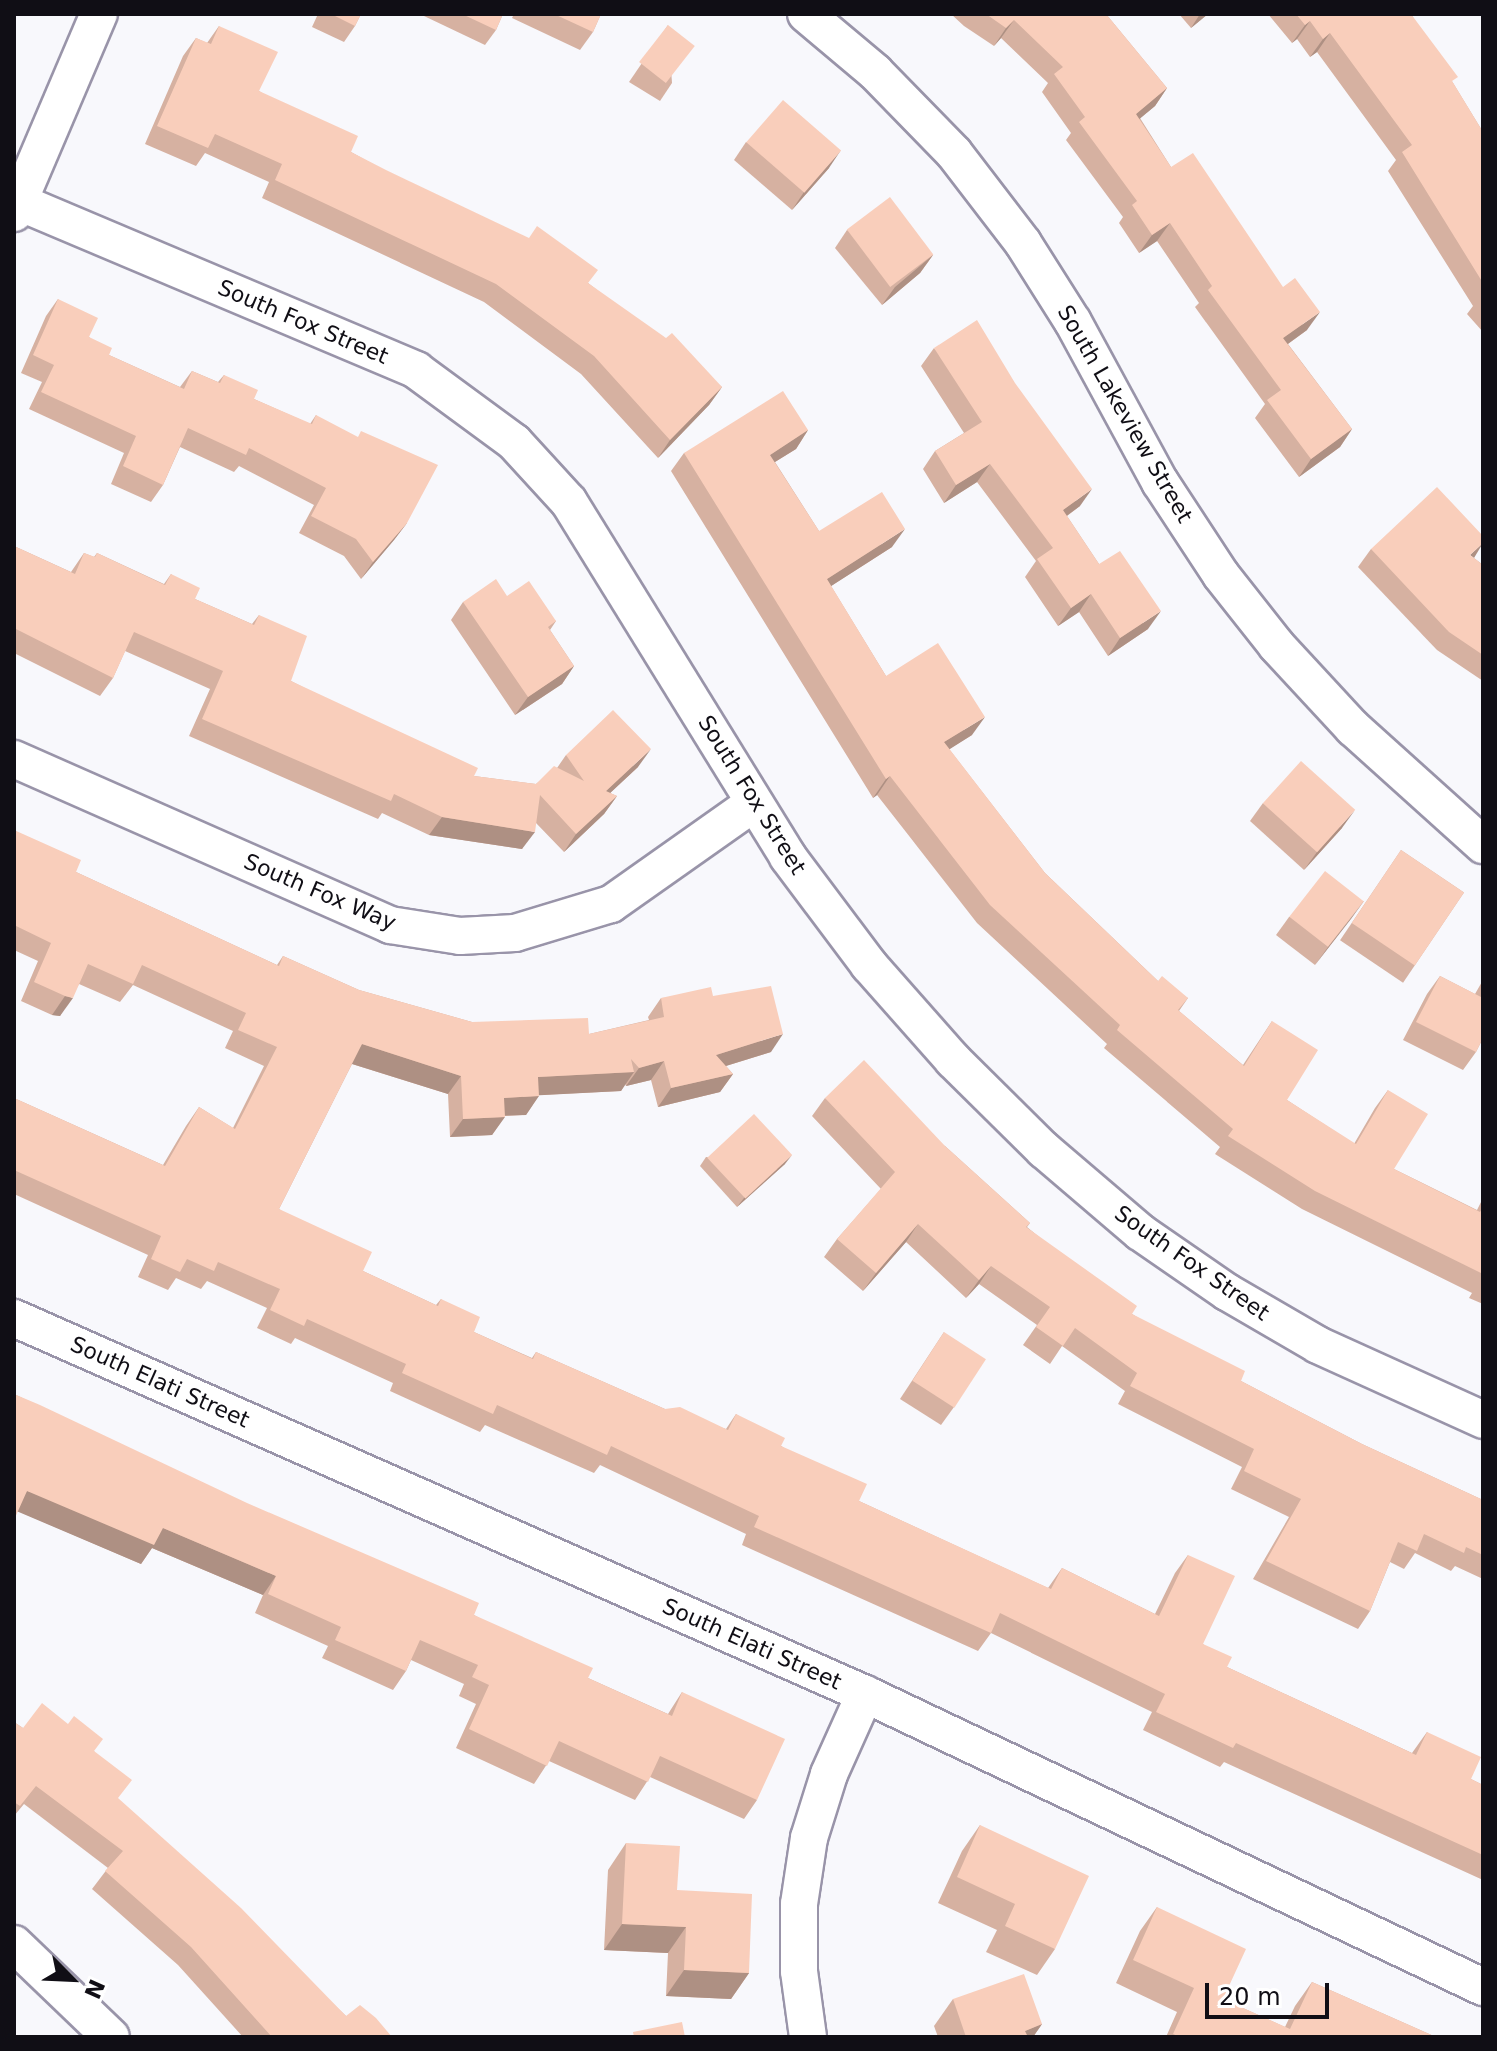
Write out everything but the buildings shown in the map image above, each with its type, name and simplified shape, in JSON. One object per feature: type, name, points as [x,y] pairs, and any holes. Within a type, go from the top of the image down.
[{"type":"street","points":[[17,208],[99,14]]},
{"type":"street","name":"South Lakeview Street","points":[[806,14],[875,72],[954,153],[1023,243],[1073,322],[1160,482],[1221,575],[1277,646],[1353,728],[1483,845]]},
{"type":"street","name":"South Fox Street","points":[[17,208],[416,370],[465,401],[514,442],[569,502],[646,621],[753,804],[869,965],[953,1060],[1044,1150],[1140,1232],[1227,1292],[1318,1345],[1483,1420]]},
{"type":"street","name":"South Fox Way","points":[[14,759],[390,925],[460,936],[515,933],[611,904],[753,804]]},
{"type":"street","name":"South Elati Street","points":[[14,1318],[865,1694],[1483,1987]]},
{"type":"street","points":[[808,2037],[799,1971],[799,1904],[809,1838],[829,1774],[865,1694]]},
{"type":"street","points":[[14,1944],[111,2037]]}]
